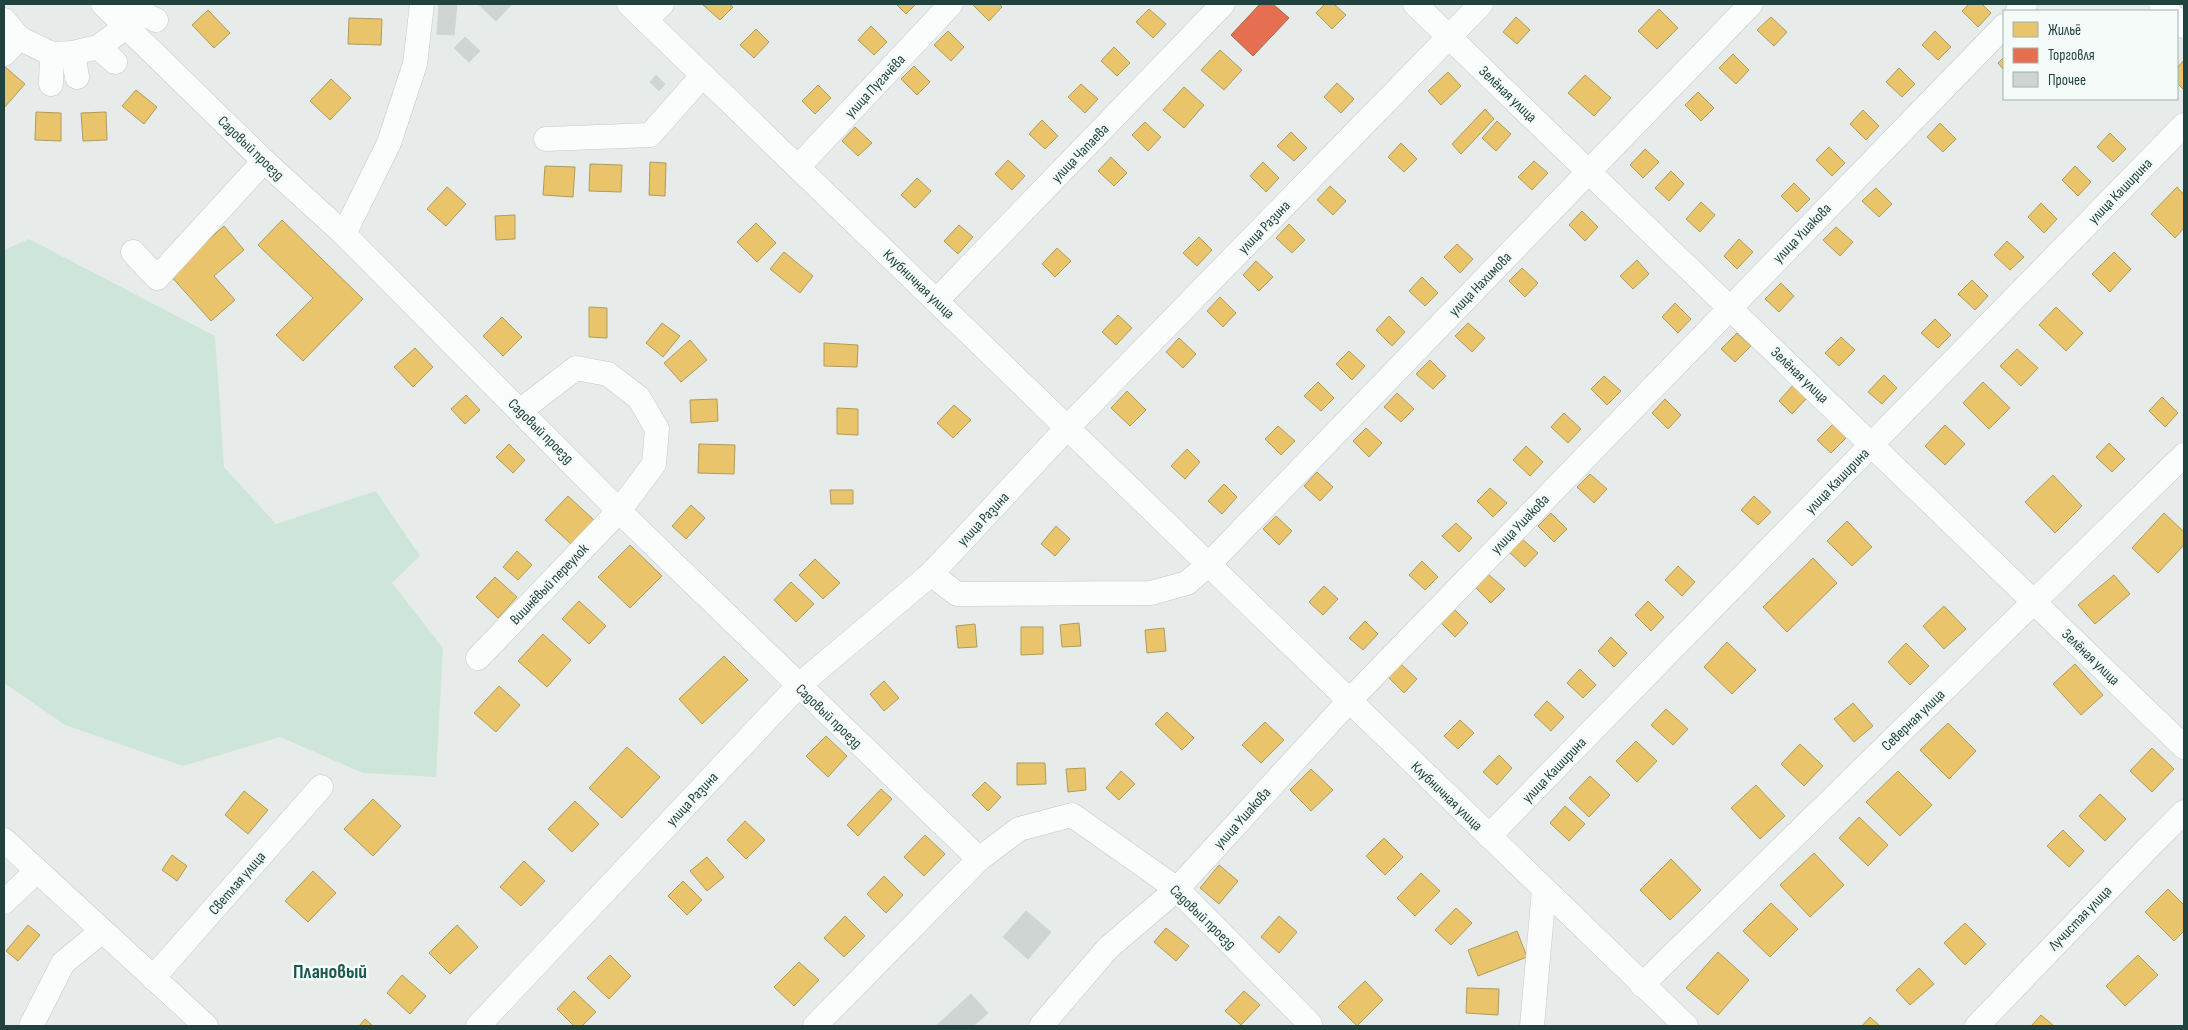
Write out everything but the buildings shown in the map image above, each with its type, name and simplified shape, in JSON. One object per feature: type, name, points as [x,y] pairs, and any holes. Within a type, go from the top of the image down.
[{"type":"street","points":[[344,234],[389,143],[415,64],[422,4]]},
{"type":"street","name":"Клубничная улица","points":[[629,4],[654,12],[703,75],[1686,1026]]},
{"type":"street","name":"улица Пугачёва","points":[[798,168],[951,4]]},
{"type":"street","name":"улица Чапаева","points":[[936,301],[1223,4]]},
{"type":"street","name":"Зелёная улица","points":[[1415,4],[2184,747]]},
{"type":"street","name":"улица Разина","points":[[478,1026],[798,686],[931,574],[1067,428],[1481,4]]},
{"type":"street","name":"улица Нахимова","points":[[1209,564],[1751,4]]},
{"type":"street","points":[[4,20],[12,46],[62,54],[107,54],[119,11],[156,20]]},
{"type":"street","name":"Садовый проезд","points":[[119,11],[264,162],[344,234],[521,410],[619,511],[979,859]]},
{"type":"street","name":"улица Ушакова","points":[[1041,1026],[1108,948],[1177,889],[1349,701],[2003,27]]},
{"type":"street","points":[[62,54],[76,76]]},
{"type":"street","points":[[52,84],[62,54]]},
{"type":"street","points":[[546,139],[650,135],[703,75]]},
{"type":"street","name":"улица Каширина","points":[[1489,836],[2184,125]]},
{"type":"street","points":[[133,252],[157,278],[264,162]]},
{"type":"street","name":"Вишнёвый переулок","points":[[478,658],[619,511],[654,464],[657,429],[639,398],[608,374],[576,368],[521,410]]},
{"type":"street","name":"Северная улица","points":[[1642,985],[2184,455]]},
{"type":"street","points":[[931,574],[957,594],[1151,593],[1187,583],[1209,564]]},
{"type":"street","name":"Светлая улица","points":[[153,978],[321,788]]},
{"type":"street","name":"Лучистая улица","points":[[1977,1026],[2144,851],[2184,812]]},
{"type":"street","name":"Садовый проезд","points":[[815,1026],[979,859],[1019,829],[1072,815],[1177,889],[1310,1024]]},
{"type":"street","points":[[4,840],[206,1026]]},
{"type":"street","points":[[4,902],[37,871]]},
{"type":"street","points":[[1532,1026],[1544,890]]},
{"type":"street","points":[[31,1026],[64,963],[102,931]]},
{"type":"green space","points":[[29,239],[215,336],[224,467],[276,524],[376,491],[420,556],[392,583],[443,648],[436,777],[363,773],[280,737],[183,766],[65,725],[4,683],[4,250]]},
{"type":"district","name":"Плановый","points":[[330,971]]}]
